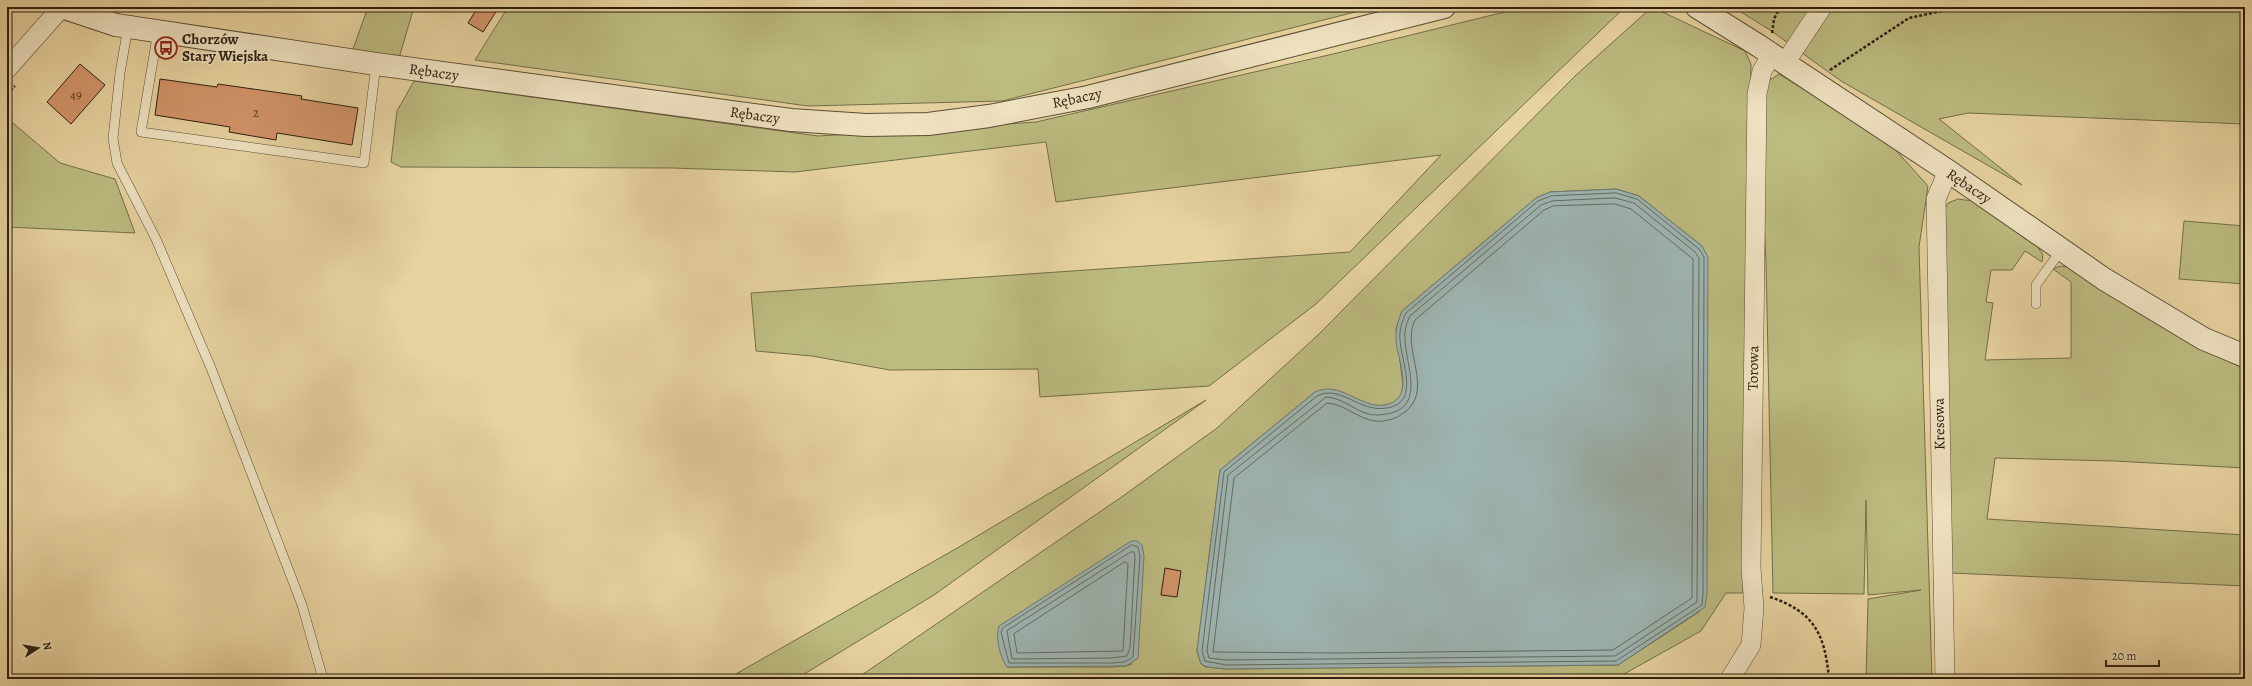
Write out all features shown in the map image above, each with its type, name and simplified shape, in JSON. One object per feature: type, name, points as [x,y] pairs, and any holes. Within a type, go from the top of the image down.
[{"type":"street","name":"Rębaczy","points":[[62,7],[106,23],[128,27],[376,64],[791,120],[866,125],[928,124],[989,116],[1088,96],[1444,7]]},
{"type":"street","points":[[7,69],[62,7]]},
{"type":"street","name":"Rębaczy","points":[[1697,7],[1776,53],[1814,82],[2062,249],[2104,279],[2204,339],[2245,356]]},
{"type":"street","name":"Torowa","points":[[1730,679],[1751,645],[1757,94],[1762,71],[1776,53],[1822,7]]},
{"type":"street","name":"Kresowa","points":[[1945,679],[1936,198],[1948,172]]},
{"type":"lane","points":[[128,27],[120,73],[114,138],[117,164],[156,239],[211,368],[302,605],[322,679]]},
{"type":"lane","points":[[158,31],[141,132],[364,163],[376,64]]},
{"type":"lane","points":[[2036,304],[2036,285],[2062,249]]},
{"type":"path","points":[[1776,53],[1774,19],[1780,7]]},
{"type":"path","points":[[1814,82],[1909,18],[1960,7]]},
{"type":"path","points":[[2157,7],[2245,9]]},
{"type":"path","points":[[1752,592],[1777,600],[1799,611],[1814,624],[1822,636],[1827,652],[1829,679]]},
{"type":"shaded area","points":[[368,7],[414,7],[399,58],[352,52]]},
{"type":"shaded area","points":[[508,7],[1375,7],[1002,101],[808,106],[475,60]]},
{"type":"shaded area","points":[[1525,7],[1625,7],[1316,304],[1209,386],[1040,397],[1038,369],[890,370],[812,356],[756,351],[751,293],[1350,252],[1441,155],[1056,202],[1046,142],[795,172],[672,168],[401,167],[391,162],[397,111],[414,81],[818,136],[922,130],[1036,122],[1333,54]]},
{"type":"shaded area","points":[[1652,7],[1745,51],[1751,64],[1743,593],[1726,593],[1701,631],[1617,678],[1610,679],[856,679],[1123,496],[1217,428],[1318,335],[1575,76]],"holes":[[[1616,189],[1639,196],[1702,246],[1699,612],[1618,665],[1226,669],[1206,667],[1201,664],[1197,651],[1220,470],[1315,392],[1377,406],[1392,404],[1401,396],[1403,385],[1396,329],[1402,311],[1536,198],[1550,192]],[[1132,664],[1112,667],[1007,667]]]},
{"type":"shaded area","points":[[1733,7],[2245,7],[2245,124],[1968,113],[1939,119],[2022,185],[1841,81],[1770,30]]},
{"type":"shaded area","points":[[1779,74],[1879,135],[1893,147],[1928,186],[1919,247],[1932,679],[1866,679],[1868,599],[1921,590],[1868,595],[1866,500],[1864,594],[1773,593],[1766,262],[1761,158],[1764,92],[1768,81]]},
{"type":"shaded area","points":[[7,118],[60,163],[115,179],[135,233],[7,227]]},
{"type":"shaded area","points":[[1958,199],[1973,201],[2036,244],[2043,255],[2042,262],[2025,251],[2012,270],[1991,270],[1986,302],[1993,303],[1985,360],[2071,358],[2071,282],[2053,269],[2060,266],[2073,268],[2217,356],[2245,369],[2245,468],[2114,461],[1995,458],[1987,519],[2245,535],[2245,586],[1951,573],[1940,218],[1948,203]]},
{"type":"shaded area","points":[[2184,221],[2245,226],[2245,284],[2179,279]]},
{"type":"shaded area","points":[[1206,400],[934,595],[796,679],[727,679],[959,547]]},
{"type":"water","points":[[1616,189],[1639,196],[1702,246],[1708,257],[1707,594],[1705,607],[1618,665],[1226,669],[1207,667],[1201,664],[1197,651],[1220,470],[1315,392],[1324,389],[1333,390],[1376,405],[1385,405],[1394,401],[1400,395],[1403,387],[1402,368],[1396,341],[1397,326],[1402,311],[1536,198],[1550,192]]},
{"type":"water","points":[[1131,541],[1137,541],[1142,545],[1144,556],[1138,658],[1126,666],[1007,667],[1002,658],[999,647],[999,626]]},
{"type":"building","points":[[478,7],[499,7],[483,32],[468,23]]},
{"type":"building","points":[[80,64],[105,85],[71,124],[47,102]]},
{"type":"building","points":[[160,79],[217,87],[218,84],[302,96],[301,99],[358,108],[352,145],[277,133],[276,140],[229,132],[230,127],[155,115]]},
{"type":"building","points":[[1165,568],[1181,571],[1177,597],[1161,595]]},
{"type":"place","name":"Chorzów Stary Wiejska","points":[[166,48]]}]
